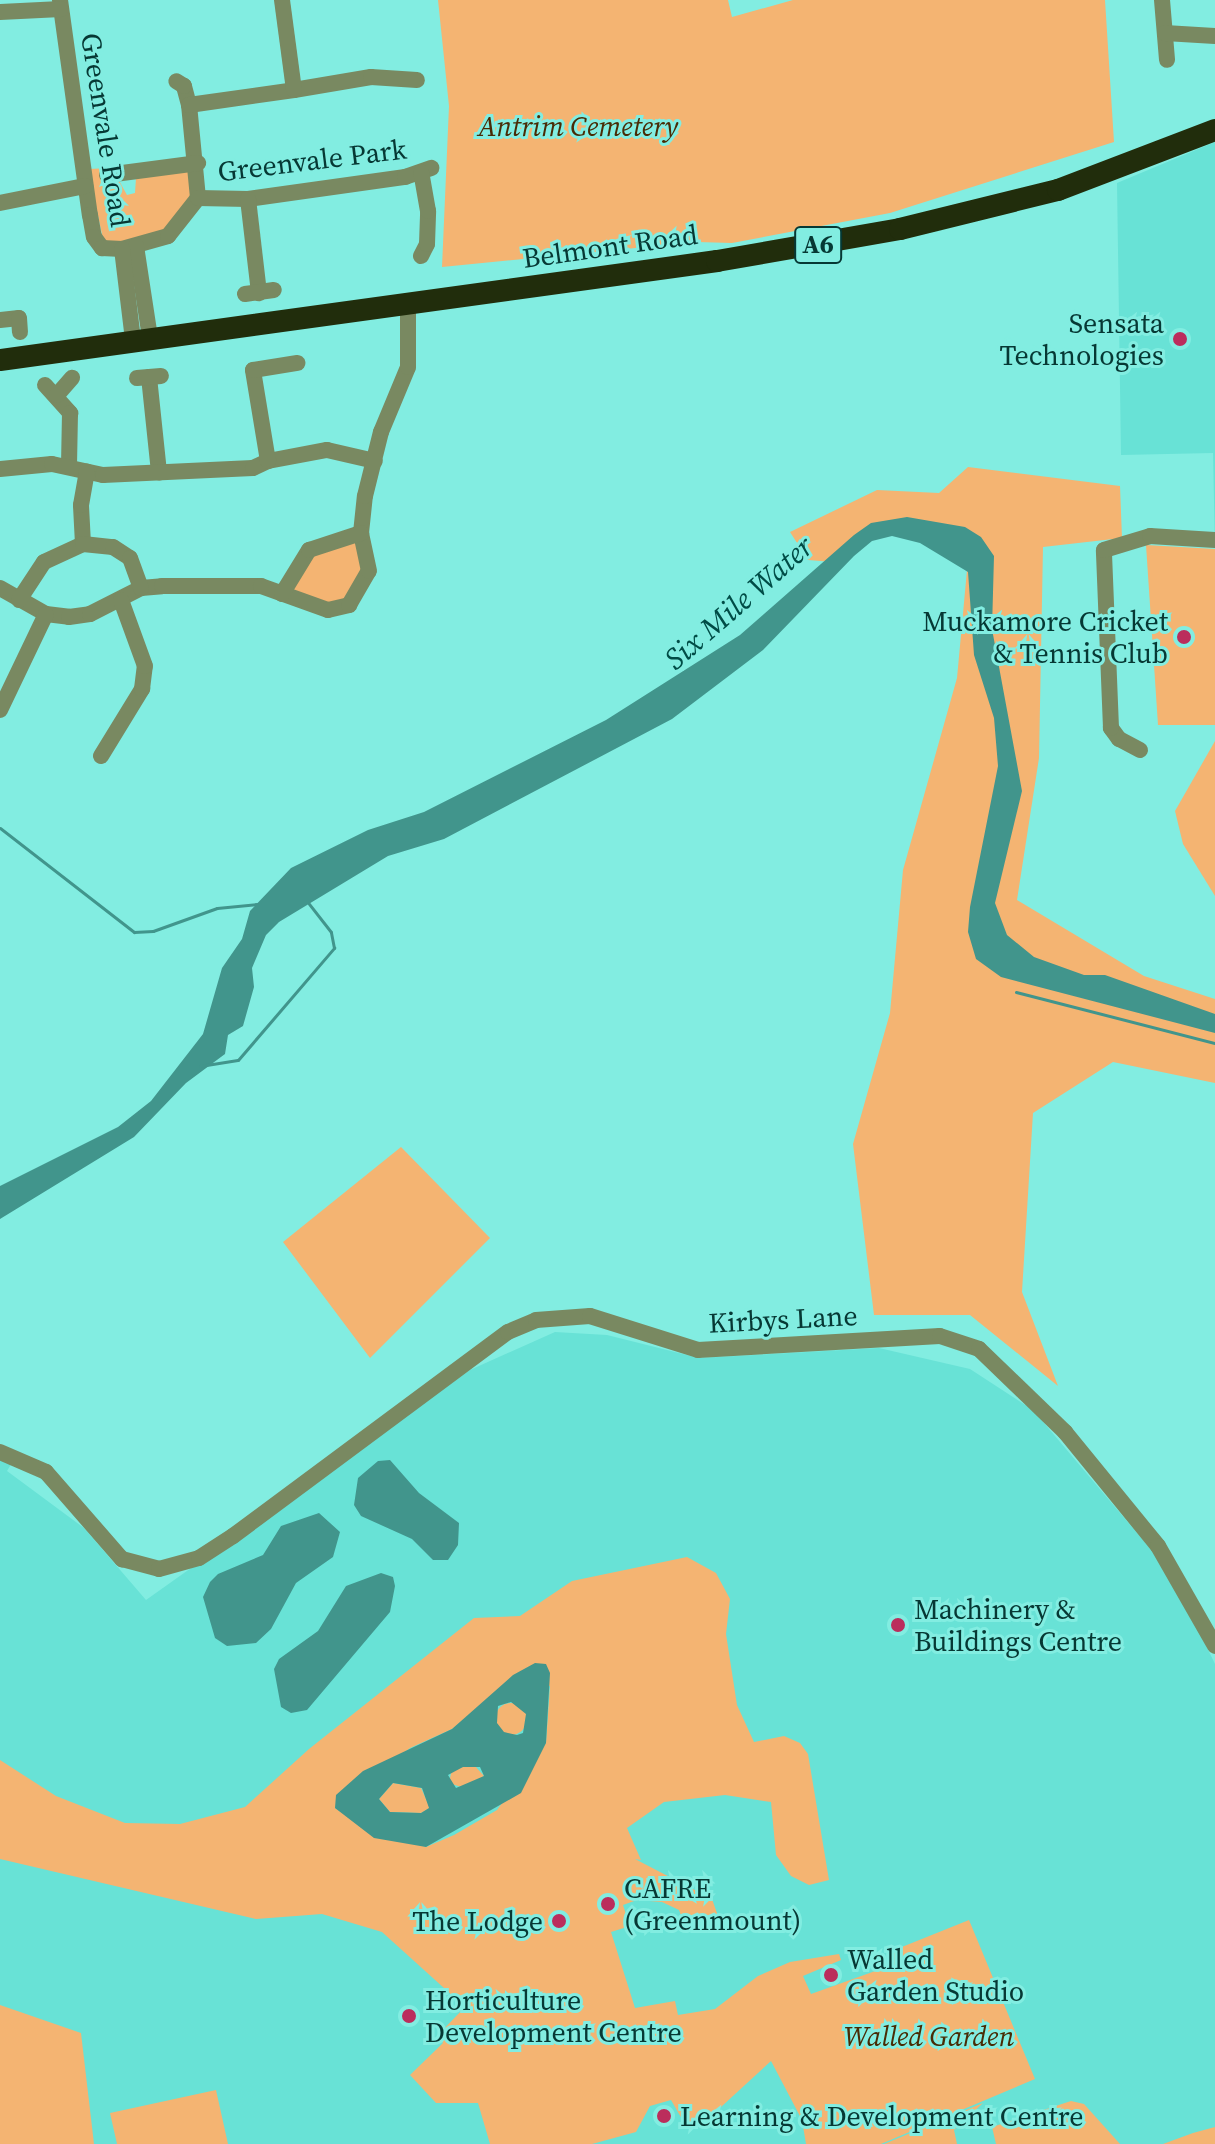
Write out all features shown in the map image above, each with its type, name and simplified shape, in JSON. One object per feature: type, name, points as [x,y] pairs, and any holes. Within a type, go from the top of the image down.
[{"type":"highway","name":"Belmont Road","points":[[0,360],[408,305],[900,229],[1058,190],[1215,130]]},
{"type":"street","points":[[282,0],[294,90]]},
{"type":"street","points":[[1162,0],[1167,60]]},
{"type":"street","points":[[0,12],[60,4]]},
{"type":"street","name":"Greenvale Road","points":[[60,4],[85,186],[97,243],[129,248],[174,232],[198,198]]},
{"type":"street","points":[[1165,33],[1215,36]]},
{"type":"street","points":[[189,105],[408,72]]},
{"type":"street","points":[[176,81],[184,86],[189,105],[198,163],[198,198]]},
{"type":"street","name":"Greenvale Road","points":[[107,175],[198,163]]},
{"type":"street","name":"Greenvale Park","points":[[198,198],[248,199],[426,171],[427,244],[419,258]]},
{"type":"street","points":[[0,203],[85,186]]},
{"type":"street","points":[[248,199],[259,292]]},
{"type":"street","name":"Greenvale Road","points":[[129,248],[142,339]]},
{"type":"street","points":[[0,588],[46,614],[90,614],[141,588],[261,586],[328,610],[349,605],[369,571],[361,533],[367,481],[408,367],[408,305]]},
{"type":"street","points":[[0,320],[19,318],[20,332]]},
{"type":"street","points":[[268,461],[253,370],[297,363]]},
{"type":"street","points":[[149,377],[159,472]]},
{"type":"street","points":[[69,465],[70,413],[51,390],[72,378]]},
{"type":"street","points":[[0,469],[69,465],[87,472],[200,473],[253,468],[268,461],[327,450],[375,461]]},
{"type":"street","points":[[83,544],[87,472]]},
{"type":"street","points":[[282,594],[309,550],[361,533]]},
{"type":"street","points":[[1140,750],[1119,739],[1111,728],[1104,550],[1150,536],[1215,540]]},
{"type":"street","points":[[19,600],[44,562],[83,544],[113,547],[130,558],[141,588]]},
{"type":"street","points":[[101,756],[142,689],[145,666],[121,600]]},
{"type":"street","points":[[0,710],[46,614]]},
{"type":"street","name":"Kirbys Lane","points":[[0,1452],[46,1472],[122,1559],[159,1569],[199,1558],[233,1536],[489,1345],[536,1320],[590,1316],[698,1350],[940,1336],[979,1349],[1065,1432],[1158,1546],[1215,1646]]},
{"type":"shaded area","points":[[1215,142],[1215,549],[1213,453],[1121,455],[1117,183]]},
{"type":"shaded area","points":[[907,517],[965,527],[981,537],[994,556],[992,629],[1022,791],[995,903],[1007,935],[1034,957],[1084,975],[1105,975],[1215,1014],[1215,1033],[1001,977],[976,959],[968,932],[970,907],[998,766],[994,718],[974,655],[968,572],[920,543],[892,536],[872,541],[763,650],[672,719],[444,839],[388,856],[279,922],[266,935],[252,968],[254,987],[243,1026],[228,1035],[225,1054],[186,1083],[134,1137],[0,1219],[0,1186],[118,1127],[151,1101],[203,1034],[222,968],[242,939],[250,911],[291,868],[368,830],[424,812],[606,720],[740,635],[871,523]]},
{"type":"shaded area","name":"CAFRE (Greenmount)","points":[[555,1332],[607,1335],[699,1358],[879,1348],[970,1369],[1033,1410],[1170,1572],[1215,1664],[1215,2144],[0,2144],[0,1456],[13,1461],[7,1471],[84,1528],[146,1600],[470,1370]]},
{"type":"shaded area","points":[[390,1460],[419,1493],[459,1523],[458,1545],[448,1560],[433,1560],[412,1539],[361,1516],[354,1505],[358,1478],[378,1461]]},
{"type":"shaded area","points":[[319,1513],[340,1532],[333,1557],[296,1583],[271,1629],[256,1643],[227,1646],[215,1638],[203,1597],[210,1582],[218,1574],[263,1555],[281,1526]]},
{"type":"shaded area","points":[[381,1573],[393,1577],[395,1586],[390,1612],[307,1710],[291,1713],[281,1707],[274,1669],[279,1659],[318,1631],[346,1586]]},
{"type":"shaded area","points":[[535,1663],[546,1664],[550,1673],[546,1743],[521,1793],[426,1847],[374,1838],[335,1808],[336,1795],[363,1771],[452,1729],[513,1675]],"holes":[[[511,1702],[526,1714],[523,1733],[517,1735],[504,1732],[497,1723],[498,1706]],[[463,1767],[480,1767],[484,1776],[456,1788],[448,1775]],[[393,1783],[422,1788],[429,1808],[421,1813],[390,1812],[379,1799]]]},
{"type":"green space","name":"Antrim Cemetery","points":[[438,0],[728,0],[732,17],[793,0],[1105,0],[1114,142],[890,213],[732,243],[697,242],[442,267],[449,106]]},
{"type":"green space","points":[[112,168],[127,195],[135,193],[136,178],[192,171],[190,201],[171,228],[112,244],[103,239],[88,169]]},
{"type":"green space","points":[[968,467],[1120,486],[1122,538],[1043,547],[1039,758],[1017,900],[1144,976],[1215,999],[1215,1083],[1113,1062],[1033,1113],[1022,1292],[1058,1386],[970,1315],[874,1315],[853,1144],[890,1013],[903,870],[957,678],[967,570],[962,554],[896,526],[833,562],[808,560],[790,532],[877,490],[939,493]]},
{"type":"green space","points":[[358,537],[364,570],[348,601],[328,606],[287,592],[311,552]]},
{"type":"green space","name":"Muckamore Cricket & Tennis Club","points":[[1146,545],[1215,549],[1215,725],[1158,725]]},
{"type":"green space","points":[[1215,741],[1215,896],[1183,844],[1175,811]]},
{"type":"green space","points":[[401,1147],[490,1238],[370,1358],[283,1242]]},
{"type":"green space","name":"Walled Garden","points":[[687,1557],[716,1573],[730,1599],[726,1634],[737,1705],[754,1742],[784,1736],[800,1743],[808,1754],[829,1880],[809,1885],[791,1876],[776,1855],[771,1802],[725,1795],[664,1802],[627,1828],[641,1860],[635,1859],[712,1899],[718,1916],[685,1926],[679,1910],[662,1902],[637,1900],[623,1905],[630,1926],[611,1932],[635,2008],[675,2001],[678,2015],[715,2009],[758,1976],[790,1962],[839,1954],[841,1960],[803,1976],[811,1994],[892,1965],[887,1953],[969,1920],[1035,2079],[881,2144],[806,2144],[802,2120],[771,2061],[709,2118],[686,2126],[671,2100],[650,2106],[636,2132],[592,2144],[490,2144],[478,2103],[436,2103],[410,2075],[443,2043],[437,2036],[465,2007],[382,1932],[322,1914],[256,1919],[0,1859],[0,1760],[56,1796],[125,1823],[180,1824],[245,1807],[309,1749],[474,1618],[520,1616],[572,1581]],"holes":[[[550,1686],[546,1743],[497,1810],[426,1847],[355,1821],[335,1808],[410,1748],[452,1729],[481,1706]]]},
{"type":"green space","points":[[511,1703],[522,1708],[527,1719],[522,1730],[511,1735],[500,1730],[495,1719],[500,1708]]},
{"type":"green space","points":[[474,1765],[484,1776],[464,1788],[449,1783],[452,1769]]},
{"type":"green space","points":[[393,1783],[421,1788],[430,1808],[421,1813],[390,1812],[379,1799]]},
{"type":"green space","points":[[0,2005],[81,2033],[94,2144],[0,2144]]},
{"type":"green space","points":[[216,2090],[228,2144],[117,2144],[110,2113]]},
{"type":"green space","points":[[1071,2101],[1084,2104],[1120,2144],[996,2144],[992,2127]]},
{"type":"green space","points":[[983,2103],[954,2130],[957,2144],[884,2144]]},
{"type":"green space","points":[[1215,2127],[1215,2144],[1163,2144],[1193,2133]]},
{"type":"waterway","points":[[0,828],[134,932],[153,931],[217,908],[257,904]]},
{"type":"waterway","points":[[200,1066],[238,1060],[334,948],[331,932],[309,904]]},
{"type":"waterway","points":[[1016,992],[1215,1043]]},
{"type":"place","name":"Sensata Technologies","points":[[1180,339]]},
{"type":"place","name":"Muckamore Cricket & Tennis Club","points":[[1184,637]]},
{"type":"place","name":"Machinery & Buildings Centre","points":[[898,1625]]},
{"type":"place","name":"CAFRE (Greenmount)","points":[[608,1904]]},
{"type":"place","name":"The Lodge","points":[[559,1921]]},
{"type":"place","name":"Walled Garden Studio","points":[[831,1975]]},
{"type":"place","name":"Horticulture Development Centre","points":[[409,2016]]},
{"type":"place","name":"Learning & Development Centre","points":[[664,2116]]},
{"type":"water label","name":"Six Mile Water","points":[[739,603]]}]
